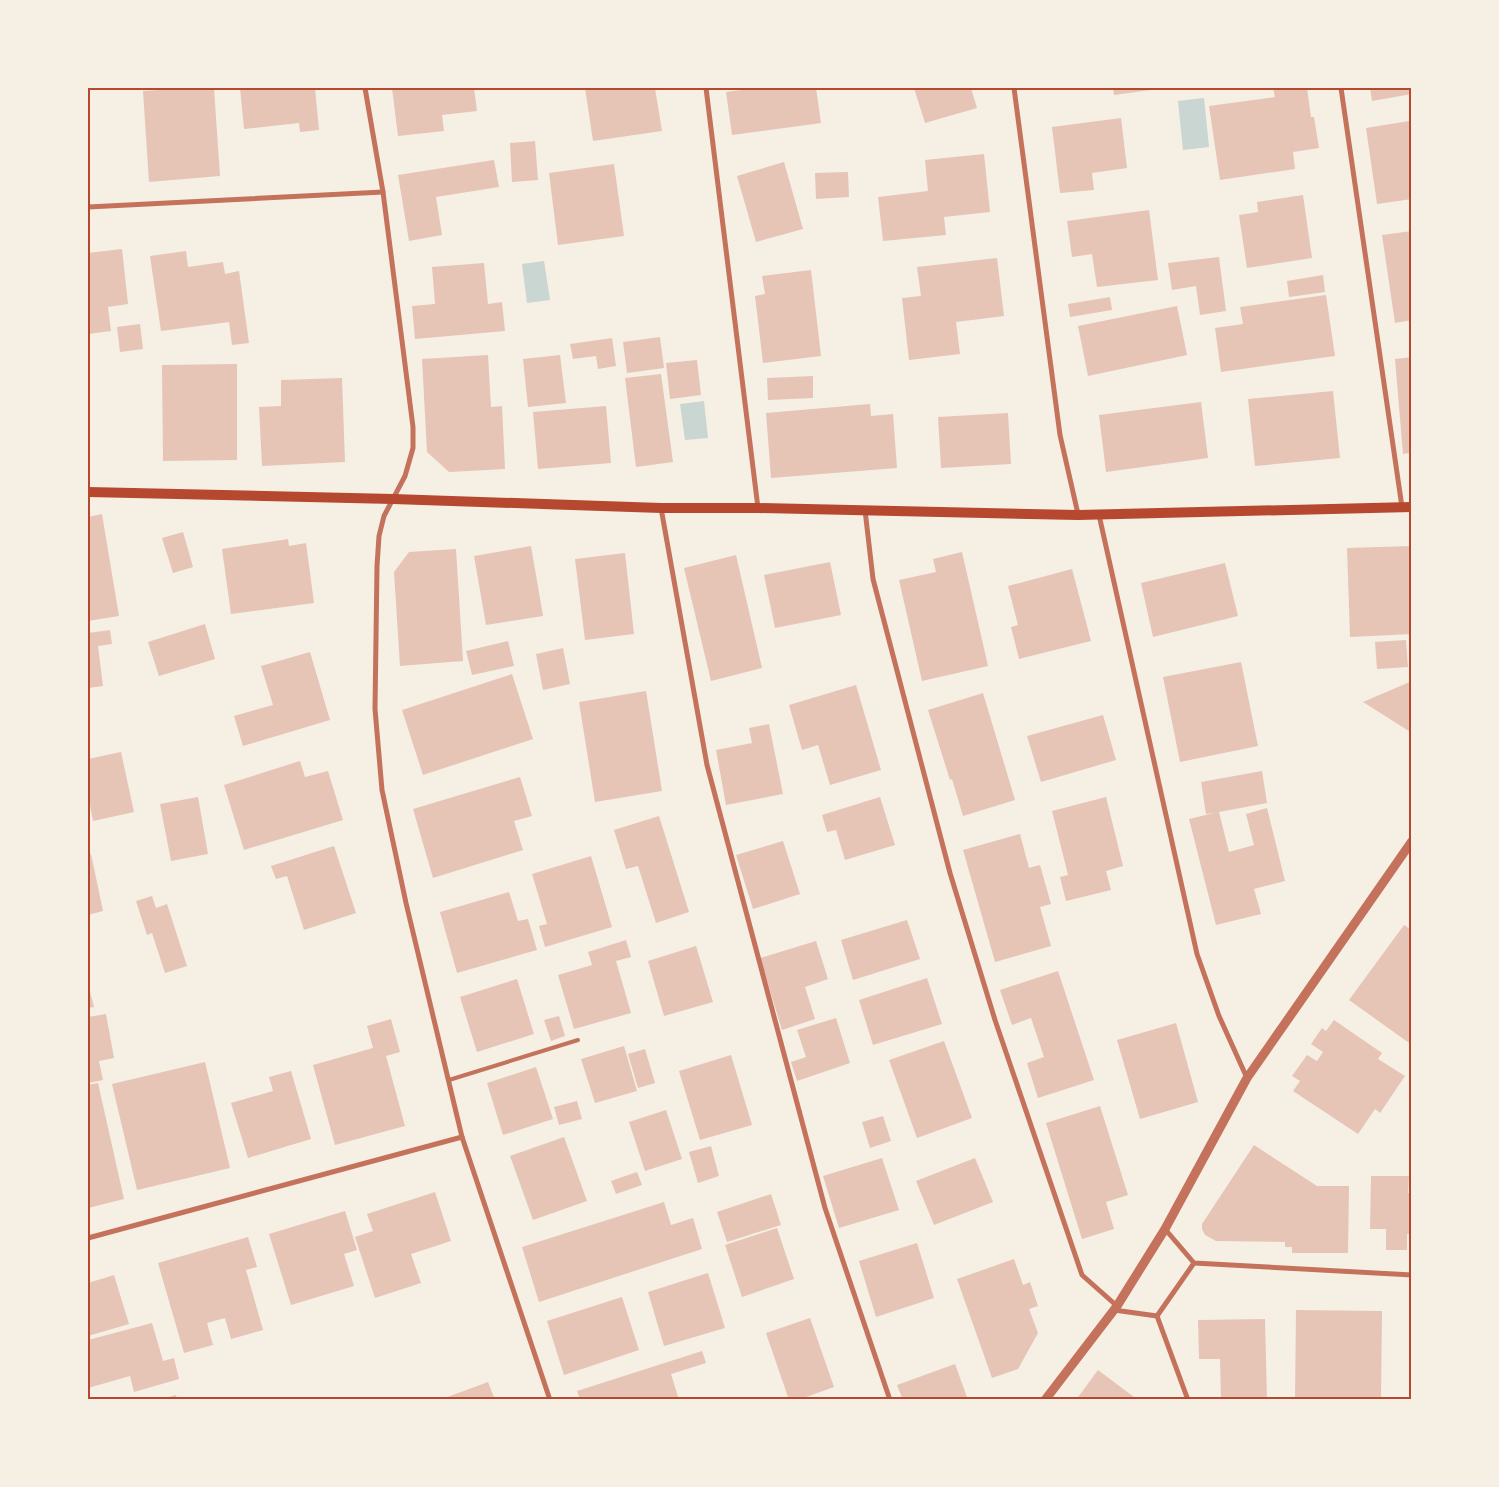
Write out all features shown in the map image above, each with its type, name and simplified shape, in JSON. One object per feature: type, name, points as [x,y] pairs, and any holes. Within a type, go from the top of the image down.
[{"type":"main road","points":[[88,492],[661,508],[758,508],[1078,515],[1407,507]]},
{"type":"street","points":[[365,88],[383,192],[413,427],[414,448],[405,476],[384,516],[379,536],[375,709],[384,800],[406,903],[462,1137],[550,1400]]},
{"type":"street","points":[[706,88],[758,508]]},
{"type":"street","points":[[1014,88],[1060,435],[1078,515]]},
{"type":"street","points":[[1341,88],[1407,507]]},
{"type":"street","points":[[88,207],[383,192]]},
{"type":"street","points":[[661,508],[707,765],[825,1208],[890,1400]]},
{"type":"street","points":[[865,510],[873,579],[950,874],[995,1020],[1082,1275],[1116,1308],[1157,1316]]},
{"type":"street","points":[[1099,515],[1197,954],[1219,1016],[1247,1078]]},
{"type":"street","points":[[1046,1400],[1116,1308],[1165,1229],[1247,1078],[1412,841]]},
{"type":"street","points":[[88,1238],[462,1137]]},
{"type":"street","points":[[1165,1229],[1194,1262],[1412,1275]]},
{"type":"street","points":[[1157,1316],[1194,1262]]},
{"type":"street","points":[[1157,1316],[1188,1400]]},
{"type":"lane","points":[[448,1080],[578,1040]]},
{"type":"shaded area","points":[[1204,98],[1209,147],[1183,150],[1178,101]]},
{"type":"shaded area","points":[[544,261],[550,300],[527,303],[522,264]]},
{"type":"shaded area","points":[[704,401],[708,438],[685,440],[680,404]]},
{"type":"building","points":[[214,88],[220,176],[149,182],[143,91]]},
{"type":"building","points":[[240,88],[315,88],[319,130],[300,132],[299,123],[244,129]]},
{"type":"building","points":[[392,88],[474,88],[477,111],[442,115],[444,131],[398,136]]},
{"type":"building","points":[[585,88],[655,88],[662,131],[593,141]]},
{"type":"building","points":[[756,88],[816,88],[821,123],[732,135],[726,92]]},
{"type":"building","points":[[914,88],[971,88],[977,108],[925,123]]},
{"type":"building","points":[[1113,88],[1158,88],[1158,89],[1114,95]]},
{"type":"building","points":[[1273,88],[1307,88],[1311,117],[1314,117],[1319,148],[1293,152],[1295,169],[1220,180],[1209,106],[1275,97]]},
{"type":"building","points":[[1370,88],[1412,88],[1412,94],[1372,101]]},
{"type":"building","points":[[1121,118],[1127,168],[1092,173],[1094,190],[1060,193],[1052,127]]},
{"type":"building","points":[[1409,121],[1412,127],[1412,199],[1377,204],[1366,128]]},
{"type":"building","points":[[535,141],[538,180],[512,182],[510,143]]},
{"type":"building","points":[[984,154],[990,212],[944,217],[946,235],[883,241],[878,197],[928,191],[925,160]]},
{"type":"building","points":[[494,160],[499,187],[436,197],[442,235],[409,241],[398,175]]},
{"type":"building","points":[[784,162],[803,229],[756,242],[737,176]]},
{"type":"building","points":[[614,164],[624,236],[558,245],[549,173]]},
{"type":"building","points":[[848,172],[849,197],[816,199],[815,173]]},
{"type":"building","points":[[1303,195],[1312,258],[1247,268],[1239,215],[1258,212],[1257,202]]},
{"type":"building","points":[[1149,210],[1158,280],[1097,287],[1092,254],[1072,257],[1067,221]]},
{"type":"building","points":[[1412,231],[1412,320],[1395,323],[1382,235]]},
{"type":"building","points":[[122,249],[128,304],[108,307],[111,331],[88,334],[88,253]]},
{"type":"building","points":[[186,251],[188,267],[223,262],[225,274],[239,271],[249,343],[232,345],[229,322],[161,331],[150,256]]},
{"type":"building","points":[[1219,257],[1226,311],[1200,315],[1196,286],[1172,290],[1168,263]]},
{"type":"building","points":[[997,258],[1004,316],[956,322],[960,354],[909,360],[902,298],[921,296],[917,267]]},
{"type":"building","points":[[484,263],[488,304],[502,302],[505,331],[415,339],[412,306],[435,304],[432,267]]},
{"type":"building","points":[[811,270],[821,356],[763,363],[755,296],[765,294],[762,276]]},
{"type":"building","points":[[1323,275],[1325,292],[1289,297],[1287,281]]},
{"type":"building","points":[[1326,295],[1335,356],[1221,372],[1215,328],[1243,324],[1240,307]]},
{"type":"building","points":[[1110,297],[1112,310],[1070,317],[1068,304]]},
{"type":"building","points":[[1177,306],[1187,355],[1088,376],[1078,326]]},
{"type":"building","points":[[140,324],[143,349],[120,352],[117,327]]},
{"type":"building","points":[[660,337],[664,368],[627,373],[623,342]]},
{"type":"building","points":[[612,338],[616,366],[598,369],[596,356],[573,359],[570,344]]},
{"type":"building","points":[[488,355],[491,407],[502,406],[505,469],[449,472],[427,452],[422,359]]},
{"type":"building","points":[[560,355],[566,403],[528,407],[523,359]]},
{"type":"building","points":[[1412,357],[1412,455],[1410,453],[1403,454],[1395,359]]},
{"type":"building","points":[[697,360],[701,395],[670,399],[666,363]]},
{"type":"building","points":[[237,364],[237,460],[163,461],[162,365]]},
{"type":"building","points":[[661,374],[673,462],[636,467],[625,378]]},
{"type":"building","points":[[813,376],[813,398],[768,400],[767,378]]},
{"type":"building","points":[[342,378],[345,462],[262,466],[259,407],[281,406],[281,380]]},
{"type":"building","points":[[1333,391],[1340,458],[1255,466],[1248,399]]},
{"type":"building","points":[[1201,402],[1208,458],[1106,472],[1099,415]]},
{"type":"building","points":[[870,404],[871,416],[893,414],[897,468],[771,478],[766,413]]},
{"type":"building","points":[[606,406],[611,463],[538,469],[533,412]]},
{"type":"building","points":[[1008,413],[1011,464],[941,468],[938,417]]},
{"type":"building","points":[[102,514],[119,616],[88,621],[88,517]]},
{"type":"building","points":[[183,532],[193,567],[173,573],[162,538]]},
{"type":"building","points":[[288,539],[289,546],[306,543],[314,603],[231,614],[222,549]]},
{"type":"building","points":[[531,546],[543,616],[486,625],[474,556]]},
{"type":"building","points":[[1412,546],[1412,634],[1350,637],[1347,548]]},
{"type":"building","points":[[456,549],[463,661],[400,666],[394,572],[409,552]]},
{"type":"building","points":[[962,552],[988,666],[922,681],[899,580],[936,572],[933,559]]},
{"type":"building","points":[[625,553],[634,634],[585,640],[575,559]]},
{"type":"building","points":[[736,555],[762,668],[711,681],[684,568]]},
{"type":"building","points":[[830,562],[841,615],[775,628],[764,575]]},
{"type":"building","points":[[1225,563],[1238,616],[1153,637],[1141,583]]},
{"type":"building","points":[[1072,569],[1091,641],[1019,659],[1011,627],[1018,625],[1008,586]]},
{"type":"building","points":[[205,624],[215,659],[159,676],[148,642]]},
{"type":"building","points":[[110,630],[112,644],[98,646],[103,686],[88,688],[88,633]]},
{"type":"building","points":[[1406,640],[1408,667],[1377,669],[1375,642]]},
{"type":"building","points":[[508,641],[514,666],[472,675],[466,651]]},
{"type":"building","points":[[563,648],[570,684],[543,690],[536,654]]},
{"type":"building","points":[[310,652],[330,720],[243,746],[234,716],[273,705],[261,666]]},
{"type":"building","points":[[1241,662],[1258,746],[1180,762],[1163,677]]},
{"type":"building","points":[[512,674],[533,739],[423,775],[402,710]]},
{"type":"building","points":[[1412,681],[1412,733],[1363,702]]},
{"type":"building","points":[[856,685],[881,770],[830,785],[818,745],[802,750],[789,705]]},
{"type":"building","points":[[646,691],[662,791],[595,802],[579,702]]},
{"type":"building","points":[[983,693],[1015,800],[963,816],[928,710]]},
{"type":"building","points":[[1103,715],[1116,760],[1041,782],[1027,736]]},
{"type":"building","points":[[769,724],[783,794],[726,805],[716,750],[752,743],[749,728]]},
{"type":"building","points":[[121,752],[134,812],[93,821],[88,794],[88,759]]},
{"type":"building","points":[[300,761],[305,777],[328,771],[343,820],[244,850],[224,785]]},
{"type":"building","points":[[1262,771],[1267,803],[1219,812],[1229,852],[1254,845],[1246,814],[1267,808],[1285,881],[1254,889],[1261,914],[1216,925],[1189,819],[1214,813],[1206,814],[1201,782]]},
{"type":"building","points":[[520,777],[532,816],[514,821],[523,850],[433,878],[413,809]]},
{"type":"building","points":[[198,797],[208,854],[171,861],[160,804]]},
{"type":"building","points":[[880,797],[895,845],[845,860],[836,830],[827,832],[822,815]]},
{"type":"building","points":[[1106,797],[1123,866],[1106,871],[1111,890],[1066,901],[1060,877],[1068,875],[1052,811]]},
{"type":"building","points":[[659,816],[689,912],[656,923],[638,866],[626,869],[614,830]]},
{"type":"building","points":[[1020,834],[1029,868],[1040,865],[1051,904],[1040,907],[1051,946],[995,962],[963,850]]},
{"type":"building","points":[[783,841],[800,894],[753,909],[736,855]]},
{"type":"building","points":[[334,846],[356,913],[304,930],[287,876],[276,879],[271,866]]},
{"type":"building","points":[[88,854],[91,854],[103,911],[88,915]]},
{"type":"building","points":[[591,856],[612,927],[545,947],[539,926],[547,924],[532,874]]},
{"type":"building","points":[[509,892],[518,921],[528,919],[537,950],[457,973],[440,912]]},
{"type":"building","points":[[152,896],[156,908],[167,904],[187,966],[165,973],[152,933],[147,935],[136,901]]},
{"type":"building","points":[[907,920],[920,959],[853,980],[841,940]]},
{"type":"building","points":[[1404,925],[1412,930],[1412,1045],[1349,1000]]},
{"type":"building","points":[[626,940],[631,957],[616,961],[631,1013],[574,1029],[558,975],[592,965],[588,952]]},
{"type":"building","points":[[816,941],[828,979],[805,987],[815,1019],[782,1030],[760,958]]},
{"type":"building","points":[[696,946],[713,1002],[664,1016],[648,961]]},
{"type":"building","points":[[1058,971],[1094,1080],[1038,1098],[1027,1063],[1044,1057],[1031,1018],[1012,1025],[1000,990]]},
{"type":"building","points":[[927,978],[942,1024],[873,1045],[859,1000]]},
{"type":"building","points":[[517,979],[534,1034],[477,1052],[460,997]]},
{"type":"building","points":[[88,984],[94,1007],[88,1008]]},
{"type":"building","points":[[106,1014],[114,1058],[99,1061],[103,1080],[88,1083],[88,1017]]},
{"type":"building","points":[[559,1016],[565,1036],[551,1041],[544,1020]]},
{"type":"building","points":[[836,1018],[850,1063],[797,1081],[791,1062],[806,1057],[797,1030]]},
{"type":"building","points":[[391,1019],[400,1052],[386,1056],[405,1126],[335,1145],[313,1065],[373,1048],[367,1026]]},
{"type":"building","points":[[1334,1020],[1382,1053],[1378,1059],[1405,1076],[1380,1113],[1375,1109],[1358,1134],[1293,1091],[1300,1081],[1292,1076],[1307,1055],[1317,1061],[1323,1052],[1311,1044],[1322,1028],[1326,1031]]},
{"type":"building","points":[[1176,1023],[1198,1102],[1140,1119],[1117,1040]]},
{"type":"building","points":[[944,1041],[972,1118],[917,1138],[889,1060]]},
{"type":"building","points":[[624,1046],[637,1091],[595,1103],[581,1059]]},
{"type":"building","points":[[645,1049],[655,1083],[638,1088],[628,1054]]},
{"type":"building","points":[[731,1055],[752,1125],[700,1140],[679,1071]]},
{"type":"building","points":[[205,1062],[230,1168],[137,1190],[112,1084]]},
{"type":"building","points":[[536,1067],[553,1119],[503,1135],[487,1083]]},
{"type":"building","points":[[291,1071],[311,1139],[248,1158],[231,1103],[273,1091],[269,1077]]},
{"type":"building","points":[[98,1083],[124,1199],[88,1208],[88,1085]]},
{"type":"building","points":[[577,1101],[582,1119],[559,1125],[554,1107]]},
{"type":"building","points":[[1100,1106],[1128,1195],[1106,1202],[1114,1229],[1082,1239],[1046,1123]]},
{"type":"building","points":[[666,1110],[682,1159],[645,1171],[629,1122]]},
{"type":"building","points":[[883,1116],[891,1141],[870,1148],[862,1122]]},
{"type":"building","points":[[564,1137],[587,1201],[533,1220],[510,1156]]},
{"type":"building","points":[[1254,1145],[1317,1186],[1349,1186],[1348,1253],[1292,1253],[1292,1247],[1285,1247],[1285,1242],[1216,1241],[1205,1235],[1202,1224]]},
{"type":"building","points":[[711,1146],[719,1176],[698,1183],[689,1152]]},
{"type":"building","points":[[882,1158],[899,1210],[839,1228],[823,1176]]},
{"type":"building","points":[[975,1158],[993,1202],[934,1225],[916,1181]]},
{"type":"building","points":[[637,1172],[642,1185],[616,1194],[611,1181]]},
{"type":"building","points":[[1371,1176],[1409,1176],[1408,1193],[1412,1193],[1412,1234],[1407,1234],[1407,1250],[1386,1250],[1386,1229],[1370,1229]]},
{"type":"building","points":[[435,1192],[451,1241],[411,1254],[421,1283],[375,1298],[355,1237],[373,1231],[367,1214]]},
{"type":"building","points":[[771,1194],[781,1225],[727,1242],[717,1212]]},
{"type":"building","points":[[664,1202],[671,1225],[693,1218],[702,1249],[539,1302],[522,1247]]},
{"type":"building","points":[[345,1211],[357,1250],[344,1254],[354,1286],[291,1305],[269,1234]]},
{"type":"building","points":[[777,1228],[794,1279],[742,1297],[725,1245]]},
{"type":"building","points":[[248,1237],[257,1267],[246,1270],[263,1330],[231,1339],[225,1318],[207,1323],[213,1345],[184,1353],[158,1263]]},
{"type":"building","points":[[917,1243],[934,1298],[876,1317],[859,1261]]},
{"type":"building","points":[[1014,1259],[1023,1285],[1030,1282],[1038,1306],[1029,1309],[1038,1333],[1018,1369],[992,1378],[957,1279]]},
{"type":"building","points":[[708,1273],[725,1328],[664,1346],[648,1292]]},
{"type":"building","points":[[114,1275],[129,1324],[88,1336],[88,1283]]},
{"type":"building","points":[[622,1297],[639,1350],[564,1375],[547,1321]]},
{"type":"building","points":[[1296,1310],[1382,1311],[1381,1400],[1295,1400]]},
{"type":"building","points":[[810,1318],[834,1387],[798,1400],[789,1400],[766,1333]]},
{"type":"building","points":[[1265,1319],[1267,1400],[1221,1400],[1220,1359],[1199,1359],[1198,1320]]},
{"type":"building","points":[[152,1323],[163,1361],[174,1358],[179,1379],[134,1392],[130,1376],[88,1388],[88,1340]]},
{"type":"building","points":[[702,1351],[706,1363],[671,1374],[679,1400],[580,1400],[577,1391]]},
{"type":"building","points":[[955,1364],[968,1400],[903,1400],[897,1385]]},
{"type":"building","points":[[1098,1370],[1138,1400],[1076,1400]]},
{"type":"building","points":[[488,1382],[495,1400],[442,1400],[442,1399]]},
{"type":"building","points":[[176,1395],[177,1400],[161,1400],[161,1399]]}]
